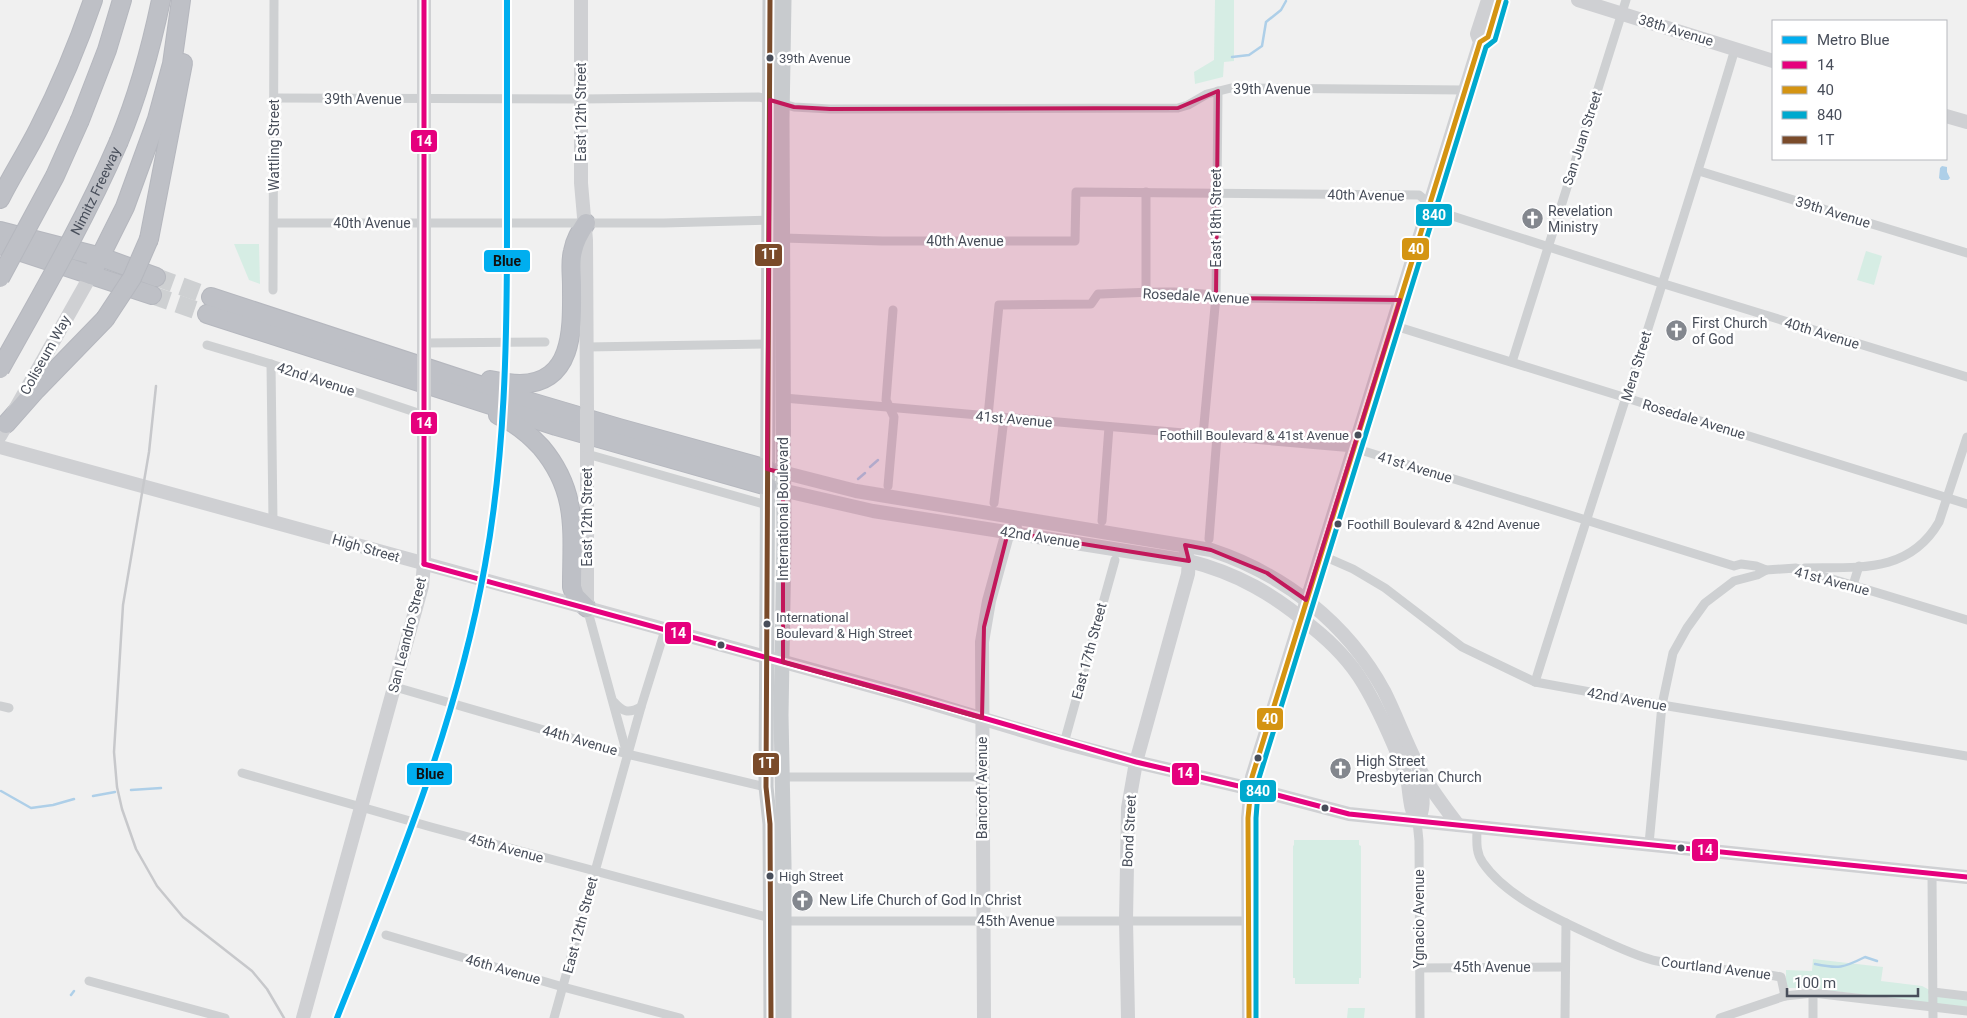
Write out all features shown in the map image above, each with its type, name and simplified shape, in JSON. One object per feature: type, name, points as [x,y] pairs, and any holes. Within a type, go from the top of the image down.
[{"type":"highway","points":[[0,199],[43,120],[81,34],[93,0]]},
{"type":"highway","points":[[0,278],[55,176],[80,120],[107,50],[122,0]]},
{"type":"highway","name":"Nimitz Freeway","points":[[0,369],[100,185],[119,140],[142,75],[152,44],[161,0]]},
{"type":"highway","points":[[91,275],[125,207],[157,119],[172,64],[181,0]]},
{"type":"highway","points":[[3,430],[36,390],[105,319],[132,278],[149,239],[180,82],[187,36],[189,0]]},
{"type":"highway","points":[[394,365],[510,383],[529,383],[546,376],[560,364],[569,346],[572,325],[572,252],[578,235],[586,223]]},
{"type":"highway","points":[[0,231],[100,257],[156,277]]},
{"type":"highway","points":[[0,246],[152,295]]},
{"type":"highway","points":[[211,297],[566,429],[775,489]]},
{"type":"highway","points":[[207,314],[510,396],[775,471]]},
{"type":"highway","points":[[394,365],[501,416],[525,432],[547,454],[560,474],[569,500],[572,528],[572,587],[575,596],[587,608]]},
{"type":"main road","name":"San Leandro Street","points":[[303,1018],[420,597],[424,564],[424,0]]},
{"type":"main road","name":"East 12th Street","points":[[581,0],[581,183],[586,223],[587,608]]},
{"type":"main road","name":"International Boulevard","points":[[770,0],[783,238],[784,398],[775,471]]},
{"type":"main road","name":"International Boulevard","points":[[771,1018],[777,920],[783,662],[768,344],[770,220],[776,102],[784,0]]},
{"type":"main road","points":[[1249,1018],[1248,818],[1250,789],[1255,765],[1480,42],[1477,34],[1488,0]]},
{"type":"main road","points":[[1480,42],[1488,37],[1499,0]]},
{"type":"main road","name":"38th Avenue","points":[[1578,0],[1772,61]]},
{"type":"main road","points":[[1947,116],[1967,122]]},
{"type":"main road","name":"Coliseum Way","points":[[3,430],[91,275]]},
{"type":"main road","name":"High Street","points":[[0,447],[783,662],[1064,743],[1349,814],[1967,877]]},
{"type":"main road","name":"42nd Avenue","points":[[775,471],[856,491],[1211,550],[1244,562],[1282,582],[1306,600]]},
{"type":"main road","name":"International Boulevard","points":[[775,489],[767,505],[768,658],[766,787],[784,1018]]},
{"type":"main road","name":"42nd Avenue","points":[[775,489],[866,510],[1189,562],[1239,577],[1275,597],[1301,617]]},
{"type":"main road","points":[[1009,532],[1018,526],[1051,530],[1069,526]]},
{"type":"main road","name":"Bancroft Avenue","points":[[984,1018],[982,718],[984,627],[992,588],[1009,532]]},
{"type":"main road","points":[[1167,542],[1175,544],[1185,551],[1189,562]]},
{"type":"main road","name":"Bond Street","points":[[1128,1018],[1126,920],[1128,808],[1136,762],[1188,574],[1189,562]]},
{"type":"main road","points":[[1301,617],[1342,654],[1363,682],[1403,769],[1417,821],[1421,816],[1422,795],[1420,779],[1410,750],[1384,691],[1363,659],[1340,631],[1306,600]]},
{"type":"main road","points":[[1410,750],[1431,788],[1458,824]]},
{"type":"street","name":"Wattling Street","points":[[273,290],[274,0]]},
{"type":"street","name":"San Juan Street","points":[[1512,362],[1626,0]]},
{"type":"street","name":"Mera Street","points":[[1535,682],[1699,171],[1735,49]]},
{"type":"street","name":"39th Avenue","points":[[274,98],[581,99],[759,97],[794,107],[836,109],[1178,108],[1188,105],[1207,94],[1231,88],[1465,90]]},
{"type":"street","name":"East 18th Street","points":[[1203,434],[1216,296],[1218,91]]},
{"type":"street","name":"39th Avenue","points":[[1699,171],[1967,253]]},
{"type":"street","name":"40th Avenue","points":[[783,238],[882,241],[1076,241],[1076,192],[1419,195],[1440,212],[1967,378]]},
{"type":"street","points":[[1146,192],[1146,292]]},
{"type":"street","name":"40th Avenue","points":[[274,223],[586,223],[770,220]]},
{"type":"street","name":"Rosedale Avenue","points":[[988,416],[999,305],[1091,304],[1098,294],[1146,292],[1209,294],[1224,298],[1400,300]]},
{"type":"street","points":[[888,486],[894,418],[886,400],[893,310]]},
{"type":"street","name":"Rosedale Avenue","points":[[1392,325],[1967,504]]},
{"type":"street","points":[[424,350],[545,342]]},
{"type":"street","points":[[587,347],[768,344]]},
{"type":"street","name":"42nd Avenue","points":[[207,345],[271,364],[424,415]]},
{"type":"street","points":[[271,364],[273,521]]},
{"type":"street","name":"41st Avenue","points":[[784,398],[1354,448],[1734,566],[1741,564],[1756,566],[1766,570],[1796,568],[1967,620]]},
{"type":"street","points":[[994,503],[1004,418]]},
{"type":"street","points":[[1102,521],[1109,427]]},
{"type":"street","points":[[1208,539],[1217,436]]},
{"type":"street","points":[[1796,568],[1858,566],[1896,561],[1914,549],[1933,534],[1939,522],[1967,437]]},
{"type":"street","points":[[587,450],[767,505]]},
{"type":"street","name":"42nd Avenue","points":[[1320,554],[1353,569],[1385,588],[1462,647],[1535,682],[1967,756]]},
{"type":"street","name":"East 17th Street","points":[[1064,743],[1115,560]]},
{"type":"street","points":[[1734,566],[1734,581]]},
{"type":"street","points":[[1853,585],[1858,566]]},
{"type":"street","points":[[1649,844],[1662,705],[1673,653],[1687,628],[1706,603],[1734,581],[1757,575],[1766,570]]},
{"type":"street","name":"East 12th Street","points":[[554,1018],[627,754],[587,608]]},
{"type":"street","points":[[627,754],[665,630]]},
{"type":"street","name":"44th Avenue","points":[[395,687],[627,754],[766,787]]},
{"type":"street","points":[[612,700],[622,711],[631,712],[641,707]]},
{"type":"street","name":"45th Avenue","points":[[242,773],[416,823],[777,920],[1248,921]]},
{"type":"street","points":[[781,777],[983,777]]},
{"type":"street","name":"Ygnacio Avenue","points":[[1417,821],[1419,841],[1420,1018]]},
{"type":"street","name":"Courtland Avenue","points":[[1477,827],[1476,846],[1479,855],[1497,878],[1520,896],[1566,923],[1618,947],[1655,960],[1781,977],[1784,996],[1813,994],[1967,1011]]},
{"type":"street","points":[[1932,874],[1933,1018]]},
{"type":"street","points":[[1565,1018],[1566,923]]},
{"type":"street","name":"46th Avenue","points":[[386,935],[563,987],[680,1018]]},
{"type":"street","name":"45th Avenue","points":[[1420,968],[1565,967]]},
{"type":"street","points":[[89,981],[225,1018]]},
{"type":"street","points":[[1933,992],[1967,996]]},
{"type":"street","points":[[1813,994],[1813,1018]]},
{"type":"street","points":[[1720,1018],[1784,996]]},
{"type":"highlighted area","points":[[1218,91],[1216,298],[1400,300],[1306,600],[1267,573],[1211,550],[1185,545],[1189,561],[1008,532],[984,627],[982,718],[783,662],[783,473],[767,469],[770,100],[794,107],[830,109],[1178,108]]},
{"type":"green space","points":[[1215,0],[1234,0],[1234,61],[1224,62],[1223,77],[1195,84],[1194,72],[1214,60]]},
{"type":"green space","points":[[234,244],[259,244],[260,284],[249,280]]},
{"type":"green space","points":[[1866,251],[1882,256],[1874,285],[1857,280]]},
{"type":"green space","points":[[1294,840],[1359,840],[1359,845],[1361,846],[1361,978],[1359,978],[1359,984],[1295,984],[1295,978],[1293,978]]},
{"type":"green space","points":[[1813,959],[1883,967],[1881,981],[1922,986],[1943,997],[1967,999],[1967,1008],[1811,988],[1789,988],[1786,985],[1786,970],[1812,971]]},
{"type":"green space","points":[[1348,1008],[1365,1008],[1364,1018],[1347,1018]]},
{"type":"water","points":[[1942,166],[1947,167],[1950,178],[1948,180],[1941,180],[1939,178]]},
{"type":"waterway","points":[[1232,57],[1249,55],[1262,46],[1266,22],[1281,10],[1286,1]]},
{"type":"waterway","points":[[870,467],[878,460]]},
{"type":"waterway","points":[[858,479],[865,473]]},
{"type":"waterway","points":[[131,790],[161,788]]},
{"type":"waterway","points":[[1,791],[31,808],[53,805],[74,799]]},
{"type":"waterway","points":[[93,796],[115,792]]},
{"type":"waterway","points":[[1815,964],[1830,967],[1841,966],[1865,957],[1877,961]]},
{"type":"waterway","points":[[71,995],[74,991]]},
{"type":"tunnel","points":[[156,277],[211,297]]},
{"type":"tunnel","points":[[152,295],[207,314]]},
{"type":"railway","points":[[156,386],[149,452],[123,605],[114,752],[117,787],[122,809],[136,849],[157,886],[183,917],[252,971],[267,989],[284,1018]]},
{"type":"metro line","name":"Blue","points":[[337,1018],[423,795],[441,739],[473,624],[492,524],[504,399],[507,273],[507,0]]},
{"type":"transit line","name":"14","points":[[424,0],[424,564]]},
{"type":"transit line","name":"1T","points":[[770,0],[766,787],[770,824],[771,1018]]},
{"type":"transit line","name":"40","points":[[1249,1018],[1248,818],[1252,777],[1480,42],[1488,37],[1499,0]]},
{"type":"transit line","name":"840","points":[[1256,1018],[1256,818],[1259,778],[1486,47],[1495,40],[1506,2]]},
{"type":"transit line","name":"14","points":[[424,564],[904,695],[1136,762],[1349,814],[1967,877]]},
{"type":"place","name":"39th Avenue","points":[[770,58]]},
{"type":"place","name":"Revelation Ministry","points":[[1532,219]]},
{"type":"place","name":"First Church of God","points":[[1676,331]]},
{"type":"place","name":"Foothill Boulevard & 41st Avenue","points":[[1358,435]]},
{"type":"place","name":"Foothill Boulevard & 42nd Avenue","points":[[1338,524]]},
{"type":"place","name":"International Boulevard & High Street","points":[[767,624]]},
{"type":"place","name":"High Street Presbyterian Church","points":[[1340,769]]},
{"type":"place","name":"High Street","points":[[770,876]]},
{"type":"place","name":"New Life Church of God In Christ","points":[[803,900]]}]
